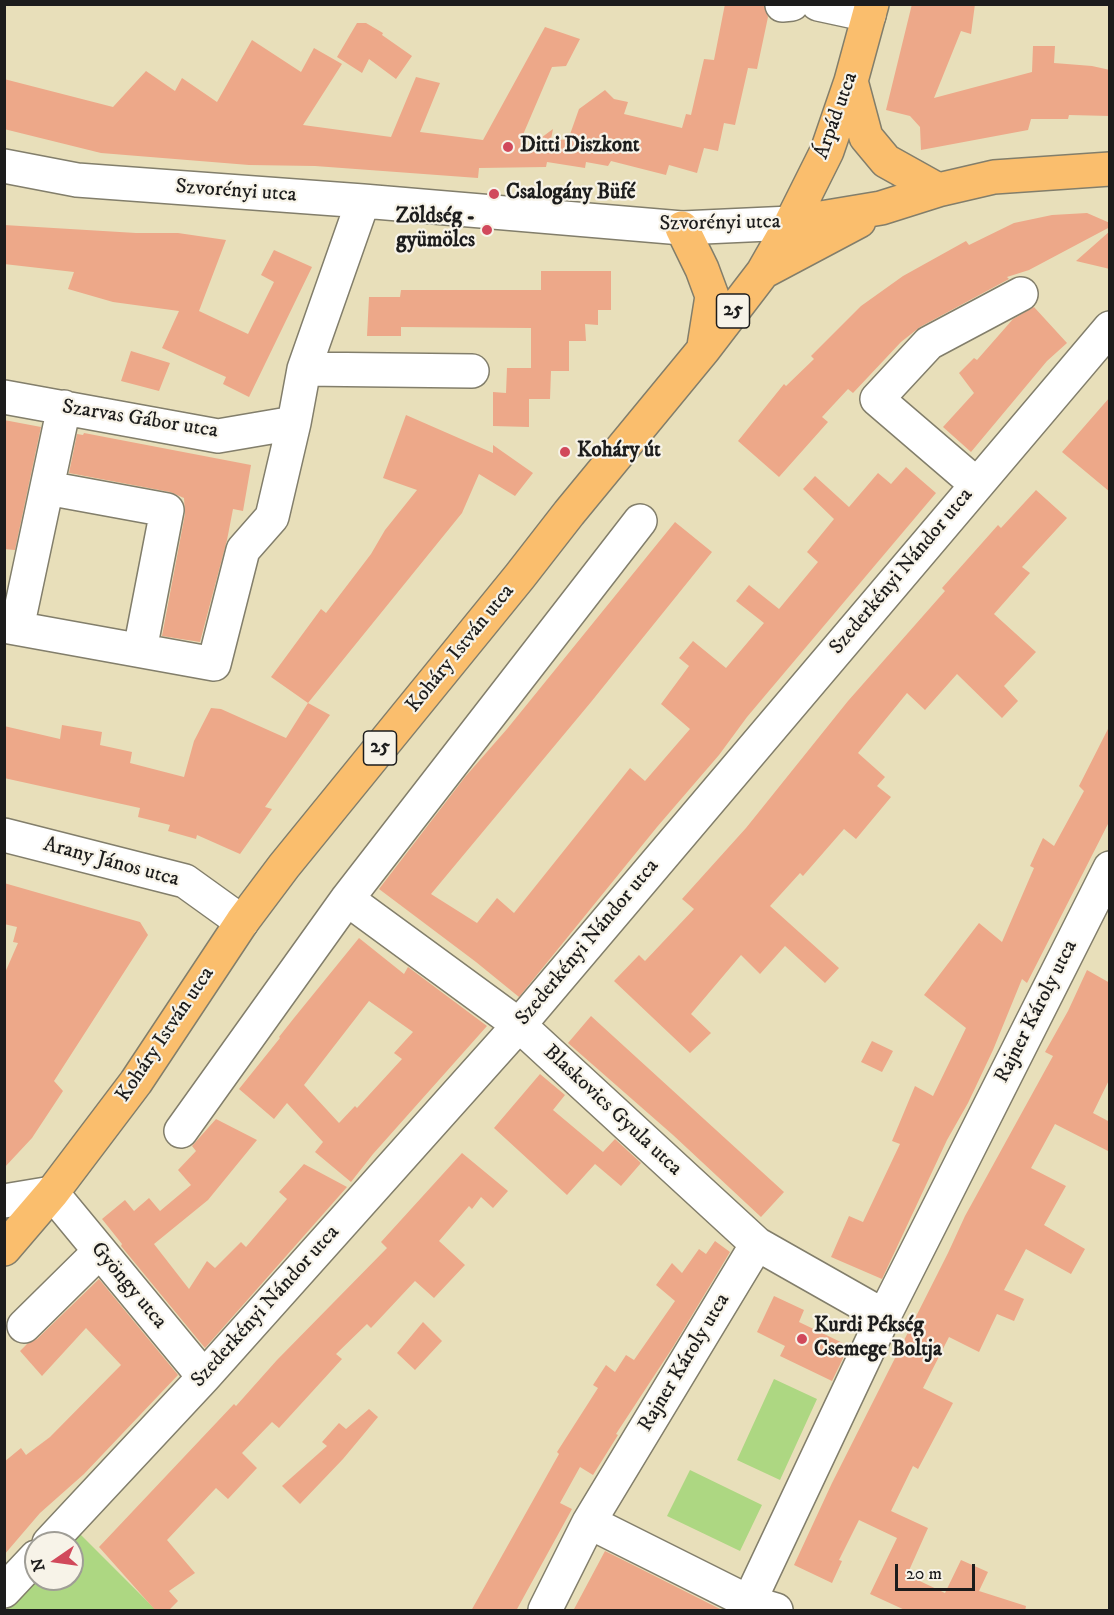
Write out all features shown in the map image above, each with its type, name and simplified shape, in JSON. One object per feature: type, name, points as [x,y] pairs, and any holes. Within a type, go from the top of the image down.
[{"type":"main road","name":"Árpád utca","points":[[791,223],[826,151],[851,81],[870,10]]},
{"type":"main road","points":[[851,81],[866,137],[886,161],[938,190]]},
{"type":"main road","name":"Szvorényi utca","points":[[791,223],[881,208],[938,190],[994,177],[1110,169]]},
{"type":"main road","points":[[763,273],[881,208]]},
{"type":"main road","name":"Koháry István utca","points":[[4,1249],[52,1193],[136,1082],[242,921],[577,503],[704,349],[763,273],[791,223]]},
{"type":"main road","points":[[682,228],[712,296],[704,349]]},
{"type":"street","points":[[782,5],[792,4]]},
{"type":"street","points":[[818,4],[870,10]]},
{"type":"street","name":"Szvorényi utca","points":[[4,166],[76,180],[682,228],[791,223]]},
{"type":"street","points":[[64,407],[47,488],[11,627],[214,664],[243,550],[272,517],[304,369],[363,201]]},
{"type":"street","points":[[976,484],[877,399],[929,343],[1021,294]]},
{"type":"street","name":"Szederkényi Nándor utca","points":[[60,1531],[204,1377],[519,1025],[1110,328]]},
{"type":"street","points":[[304,369],[472,371]]},
{"type":"street","name":"Szarvas Gábor utca","points":[[4,397],[218,436],[294,423]]},
{"type":"street","points":[[47,488],[167,510],[140,650]]},
{"type":"street","points":[[181,1131],[347,899],[640,521]]},
{"type":"street","name":"Arany János utca","points":[[4,835],[185,881],[242,921]]},
{"type":"street","name":"Rajner Károly utca","points":[[763,1606],[884,1316],[1098,922],[1110,868]]},
{"type":"street","name":"Blaskovics Gyula utca","points":[[347,899],[519,1025],[757,1244]]},
{"type":"street","points":[[4,1201],[52,1193]]},
{"type":"street","name":"Gyöngy utca","points":[[52,1193],[204,1377]]},
{"type":"street","points":[[757,1244],[884,1316]]},
{"type":"street","name":"Rajner Károly utca","points":[[545,1611],[590,1522],[757,1244]]},
{"type":"street","points":[[24,1326],[99,1252]]},
{"type":"street","points":[[590,1522],[763,1606]]},
{"type":"street","points":[[4,1591],[24,1570]]},
{"type":"green space","points":[[774,1379],[817,1399],[780,1480],[737,1460]]},
{"type":"green space","points":[[690,1470],[762,1505],[740,1551],[667,1516]]},
{"type":"green space","points":[[84,1538],[156,1610],[5,1610],[24,1591],[84,1591]]},
{"type":"building","points":[[725,4],[764,4],[768,17],[757,69],[748,68],[735,125],[724,123],[718,151],[704,148],[697,173],[669,165],[666,175],[611,161],[608,166],[586,162],[585,168],[547,162],[546,167],[479,168],[478,178],[315,166],[249,165],[101,153],[4,129],[4,79],[113,107],[146,71],[175,91],[182,78],[217,102],[252,40],[301,72],[314,48],[342,64],[303,125],[391,137],[416,77],[440,83],[420,132],[483,140],[545,27],[580,39],[566,66],[552,67],[522,137],[529,138],[522,152],[553,129],[551,139],[568,140],[579,109],[605,90],[614,99],[628,102],[624,114],[682,128],[686,114],[691,115],[704,59],[714,60]]},
{"type":"building","points":[[912,4],[975,4],[971,34],[961,31],[934,98],[1032,72],[1033,46],[1055,46],[1054,63],[1110,70],[1110,116],[1069,115],[1068,119],[1031,119],[1028,130],[921,150],[920,127],[910,116],[886,110]]},
{"type":"building","points":[[357,23],[366,23],[383,33],[382,35],[412,56],[396,79],[369,59],[362,73],[337,57]]},
{"type":"building","points":[[1087,213],[1110,223],[1110,227],[1029,270],[1007,277],[1009,279],[920,327],[901,342],[853,393],[848,389],[822,417],[828,422],[779,477],[738,441],[784,384],[786,386],[814,359],[811,356],[861,306],[903,276],[966,241],[969,245],[1014,223],[1052,215]]},
{"type":"building","points":[[4,225],[136,233],[178,233],[226,240],[199,311],[248,334],[274,282],[261,275],[274,250],[312,267],[249,397],[223,384],[226,377],[162,348],[179,311],[113,302],[68,289],[74,272],[4,264]]},
{"type":"building","points":[[1110,231],[1110,269],[1076,261]]},
{"type":"building","points":[[541,271],[611,271],[611,310],[598,310],[598,325],[585,324],[586,341],[569,341],[569,371],[551,371],[550,399],[529,399],[529,427],[493,426],[493,392],[506,393],[507,368],[531,368],[531,328],[401,327],[401,336],[367,336],[369,297],[400,297],[401,290],[541,290]]},
{"type":"building","points":[[1034,307],[1067,343],[1047,361],[971,452],[943,427],[974,393],[959,373],[974,358],[977,360],[1013,319]]},
{"type":"building","points":[[131,351],[170,363],[159,391],[121,381]]},
{"type":"building","points":[[1110,397],[1110,492],[1062,452]]},
{"type":"building","points":[[406,415],[493,453],[493,445],[533,473],[515,496],[479,474],[462,513],[308,703],[271,677],[321,609],[326,613],[371,554],[385,530],[417,490],[383,478]]},
{"type":"building","points":[[4,420],[41,427],[15,550],[4,549]]},
{"type":"building","points":[[84,433],[251,465],[243,511],[233,509],[200,642],[162,636],[185,514],[184,498],[170,492],[69,473],[77,434],[83,435]]},
{"type":"building","points":[[906,467],[936,493],[747,717],[719,755],[657,827],[519,997],[379,889],[465,777],[507,729],[675,522],[712,552],[431,894],[477,923],[497,898],[514,913],[630,768],[645,781],[690,729],[661,704],[689,666],[679,658],[693,641],[726,668],[764,623],[736,601],[749,585],[779,609],[818,562],[807,552],[834,519],[803,489],[815,476],[849,507],[878,473],[891,484]]},
{"type":"building","points":[[1036,490],[1067,518],[1022,567],[1030,573],[994,614],[1036,652],[1004,686],[1018,701],[1002,718],[957,674],[925,710],[907,693],[858,753],[885,777],[877,786],[891,797],[856,839],[844,829],[803,876],[800,873],[770,906],[839,968],[825,983],[785,946],[760,974],[741,955],[691,1014],[711,1033],[690,1053],[614,981],[639,955],[645,961],[694,909],[682,899],[746,828],[848,701],[945,591],[942,588],[998,525],[1001,528]]},
{"type":"building","points":[[308,703],[330,715],[265,807],[272,809],[240,854],[197,835],[196,839],[168,831],[170,825],[138,817],[140,808],[4,778],[4,726],[60,739],[62,725],[102,732],[100,745],[132,752],[130,763],[184,777],[194,741],[211,708],[221,709],[286,738]]},
{"type":"building","points":[[1110,725],[1110,820],[1027,983],[1022,979],[993,1050],[968,1103],[947,1140],[882,1279],[831,1257],[849,1216],[863,1222],[900,1144],[892,1141],[915,1086],[933,1096],[966,1028],[924,995],[979,923],[1002,942],[1034,868],[1030,866],[1043,838],[1054,846],[1084,791],[1079,786]]},
{"type":"building","points":[[4,883],[140,922],[148,935],[54,1081],[63,1091],[32,1138],[4,1168],[4,975],[18,943],[13,942],[17,927],[4,924]]},
{"type":"building","points":[[359,938],[404,974],[408,967],[487,1026],[373,1154],[351,1182],[315,1152],[323,1142],[287,1103],[274,1119],[239,1089]],"holes":[[[369,1001],[413,1032],[394,1053],[402,1059],[357,1108],[355,1106],[339,1123],[304,1085]]]},
{"type":"building","points":[[1087,970],[1110,983],[1110,1078],[1093,1113],[1110,1122],[1110,1152],[1055,1124],[1031,1168],[1066,1186],[1044,1225],[1085,1249],[1071,1274],[1026,1249],[1004,1290],[1024,1299],[1014,1321],[997,1314],[979,1352],[949,1337],[923,1388],[953,1403],[918,1469],[913,1466],[891,1511],[928,1528],[907,1575],[945,1593],[961,1560],[988,1572],[979,1591],[1026,1606],[1025,1611],[907,1611],[870,1594],[897,1538],[859,1520],[839,1560],[842,1561],[832,1583],[794,1565],[832,1483],[965,1216],[1053,1056],[1045,1052]]},
{"type":"building","points":[[591,1016],[784,1192],[761,1217],[673,1135],[568,1043]]},
{"type":"building","points":[[872,1041],[893,1051],[882,1072],[861,1062]]},
{"type":"building","points":[[540,1074],[565,1095],[553,1110],[603,1152],[615,1139],[641,1163],[621,1186],[595,1164],[567,1195],[494,1128]]},
{"type":"building","points":[[216,1119],[257,1140],[208,1200],[154,1244],[189,1289],[207,1261],[215,1268],[241,1242],[246,1247],[287,1199],[279,1192],[304,1164],[347,1187],[205,1348],[121,1246],[122,1244],[102,1219],[125,1200],[134,1211],[149,1198],[160,1211],[191,1185],[178,1170],[196,1151],[192,1146]]},
{"type":"building","points":[[462,1153],[508,1191],[493,1208],[481,1197],[472,1209],[469,1206],[439,1241],[465,1265],[434,1298],[415,1281],[371,1328],[367,1324],[336,1354],[342,1359],[279,1428],[272,1422],[242,1453],[257,1468],[228,1499],[216,1488],[167,1540],[195,1573],[169,1591],[178,1601],[168,1611],[156,1611],[99,1547],[234,1404],[236,1406],[277,1360],[387,1248],[381,1242]]},
{"type":"building","points":[[715,1241],[730,1252],[673,1347],[616,1434],[618,1435],[593,1475],[580,1467],[560,1503],[572,1509],[516,1611],[471,1611],[559,1454],[557,1452],[598,1388],[593,1385],[606,1365],[615,1372],[626,1355],[634,1360],[675,1301],[656,1285],[672,1263],[682,1273],[699,1249],[706,1254]]},
{"type":"building","points":[[99,1279],[178,1375],[84,1474],[40,1513],[4,1555],[4,1462],[21,1448],[26,1455],[50,1437],[121,1365],[86,1328],[42,1376],[20,1351],[37,1339]]},
{"type":"building","name":"Kurdi Pékség Csemege Boltja","points":[[774,1296],[804,1310],[799,1322],[849,1346],[832,1381],[780,1356],[785,1346],[757,1332]]},
{"type":"building","points":[[423,1322],[442,1341],[415,1370],[397,1353]]},
{"type":"building","points":[[369,1409],[378,1417],[343,1459],[300,1504],[282,1486],[327,1446],[322,1442],[339,1423],[346,1429]]},
{"type":"building","points":[[605,1551],[631,1564],[724,1611],[573,1611]]},
{"type":"place","name":"Ditti Diszkont","points":[[508,147]]},
{"type":"place","name":"Csalogány Büfé","points":[[494,194]]},
{"type":"place","name":"Zöldség - gyümölcs","points":[[487,230]]},
{"type":"place","name":"Koháry út","points":[[565,452]]},
{"type":"place","name":"Kurdi Pékség Csemege Boltja","points":[[802,1339]]}]
